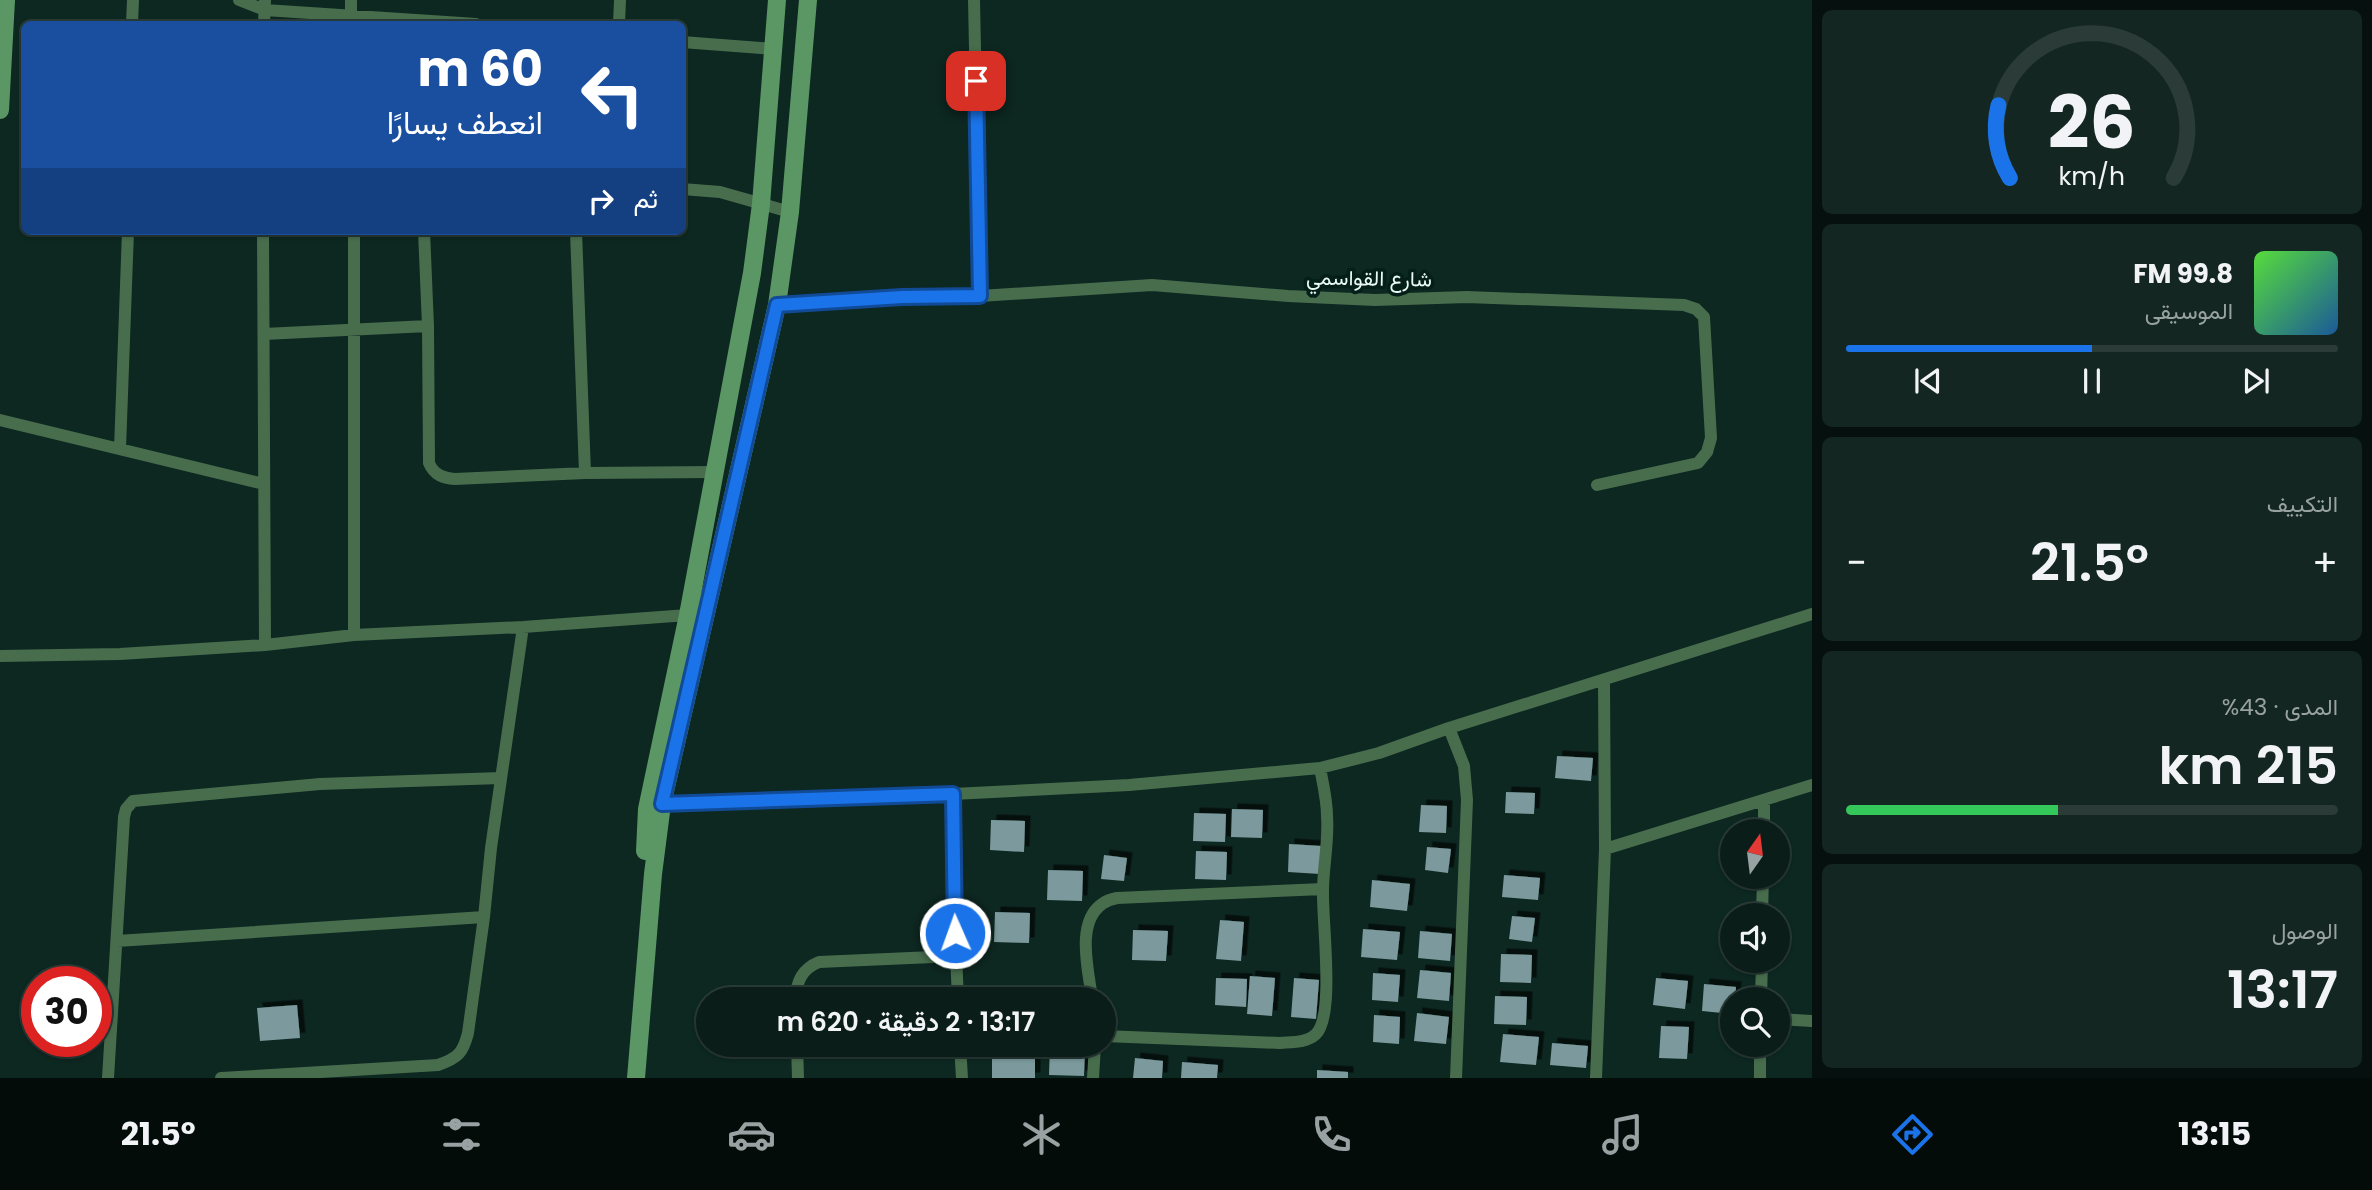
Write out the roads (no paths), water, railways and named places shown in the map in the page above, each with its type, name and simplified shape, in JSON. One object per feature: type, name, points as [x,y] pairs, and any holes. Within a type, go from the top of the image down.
[{"type":"main road","points":[[0,110],[2,28],[6,0]]},
{"type":"main road","points":[[626,1078],[655,807],[752,273],[761,204],[777,0]]},
{"type":"main road","points":[[636,1078],[653,874],[655,807],[777,305],[790,212],[808,0]]},
{"type":"main road","points":[[725,417],[749,422]]},
{"type":"street","points":[[132,21],[133,0]]},
{"type":"street","points":[[239,0],[351,20],[382,21]]},
{"type":"street","points":[[351,0],[351,20]]},
{"type":"street","points":[[619,21],[620,0]]},
{"type":"street","points":[[974,0],[980,296]]},
{"type":"street","points":[[686,42],[775,49]]},
{"type":"street","points":[[686,189],[720,192],[790,212]]},
{"type":"street","points":[[120,449],[128,235]]},
{"type":"street","points":[[263,235],[265,645]]},
{"type":"street","points":[[354,235],[354,635]]},
{"type":"street","points":[[424,235],[429,463],[432,471],[455,479],[585,473],[714,472]]},
{"type":"street","points":[[576,235],[585,473]]},
{"type":"street","name":"شارع القواسمي","points":[[777,305],[1152,285],[1375,300],[1468,297],[1684,304],[1696,309],[1704,317],[1711,438],[1707,452],[1698,463],[1597,485]]},
{"type":"street","points":[[264,334],[428,326]]},
{"type":"street","points":[[0,420],[264,484]]},
{"type":"street","points":[[655,807],[1129,785],[1320,768],[1379,753],[1449,728],[1812,614]]},
{"type":"street","points":[[0,656],[120,654],[265,645],[354,635],[523,627],[688,615]]},
{"type":"street","points":[[221,1078],[438,1065],[455,1059],[462,1050],[468,1032],[523,627]]},
{"type":"street","points":[[1596,1078],[1605,849],[1604,681]]},
{"type":"street","points":[[1449,728],[1464,766],[1467,800],[1456,1078]]},
{"type":"street","points":[[1116,1036],[1280,1043],[1303,1042],[1316,1034],[1322,1024],[1326,1004],[1322,889],[1328,815],[1320,768]]},
{"type":"street","points":[[108,1078],[124,817],[126,809],[133,801],[320,784],[501,778]]},
{"type":"street","points":[[1605,849],[1812,785]]},
{"type":"street","points":[[953,794],[957,987]]},
{"type":"street","points":[[1763,819],[1764,800]]},
{"type":"street","points":[[1091,987],[1086,936],[1094,911],[1103,903],[1117,898],[1322,889]]},
{"type":"street","points":[[117,941],[484,916]]},
{"type":"street","points":[[797,987],[801,975],[819,962],[956,956]]},
{"type":"street","points":[[1790,1020],[1812,1021]]},
{"type":"street","points":[[797,1057],[798,1078]]},
{"type":"street","points":[[961,1057],[962,1078]]},
{"type":"street","points":[[1093,1078],[1094,1057]]},
{"type":"street","points":[[1760,1057],[1760,1078]]}]
